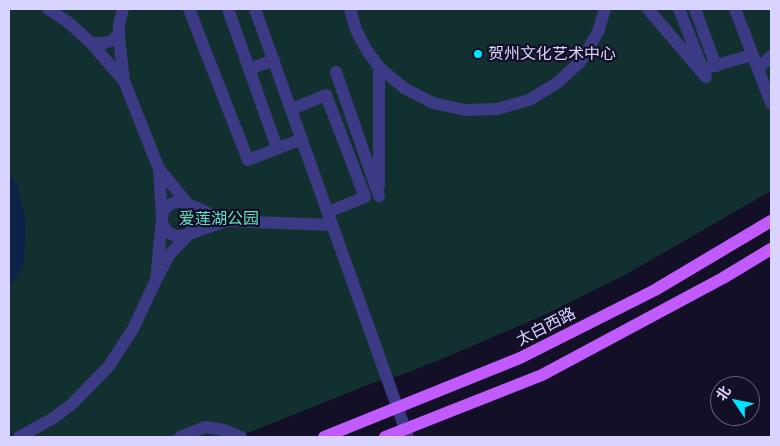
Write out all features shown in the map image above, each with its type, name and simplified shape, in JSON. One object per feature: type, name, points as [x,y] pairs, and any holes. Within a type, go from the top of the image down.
[{"type":"main road","name":"太白西路","points":[[324,437],[520,358],[655,290],[771,220]]},
{"type":"main road","points":[[385,437],[406,433],[542,375],[723,278],[771,250]]},
{"type":"street","points":[[48,9],[60,13],[91,43],[124,81]]},
{"type":"street","points":[[123,9],[119,33],[124,81],[158,168],[162,219],[165,229],[173,236],[184,236],[226,221],[332,225]]},
{"type":"street","points":[[189,9],[248,160],[302,139]]},
{"type":"street","points":[[228,9],[277,148]]},
{"type":"street","points":[[350,9],[356,30],[366,49],[379,67],[404,88],[433,102],[465,110],[497,109],[529,100],[557,83],[580,60],[598,32],[605,9]]},
{"type":"street","points":[[648,9],[706,77],[679,9]]},
{"type":"street","points":[[695,9],[716,66]]},
{"type":"street","points":[[734,9],[771,103]]},
{"type":"street","points":[[259,10],[274,60],[406,433]]},
{"type":"street","points":[[91,43],[106,43],[113,40],[119,33]]},
{"type":"street","points":[[703,69],[752,55]]},
{"type":"street","points":[[758,69],[771,56]]},
{"type":"street","points":[[249,69],[274,60]]},
{"type":"street","points":[[336,72],[379,196],[379,67]]},
{"type":"street","points":[[292,109],[326,95],[365,197]]},
{"type":"street","points":[[19,437],[52,419],[72,404],[110,366],[133,329],[169,255],[193,230],[197,219],[193,208],[158,168]]},
{"type":"street","points":[[328,212],[378,192]]},
{"type":"street","points":[[156,280],[163,213],[171,204],[176,202],[188,204],[226,221]]},
{"type":"street","points":[[180,437],[204,427],[224,430],[240,437]]},
{"type":"green space","name":"爱莲湖公园","points":[[9,9],[771,9],[771,191],[623,276],[542,316],[437,361],[396,377],[375,382],[238,437],[9,437]]},
{"type":"water","points":[[9,174],[18,186],[26,224],[24,263],[9,288]]},
{"type":"place","name":"贺州文化艺术中心","points":[[478,54]]}]
